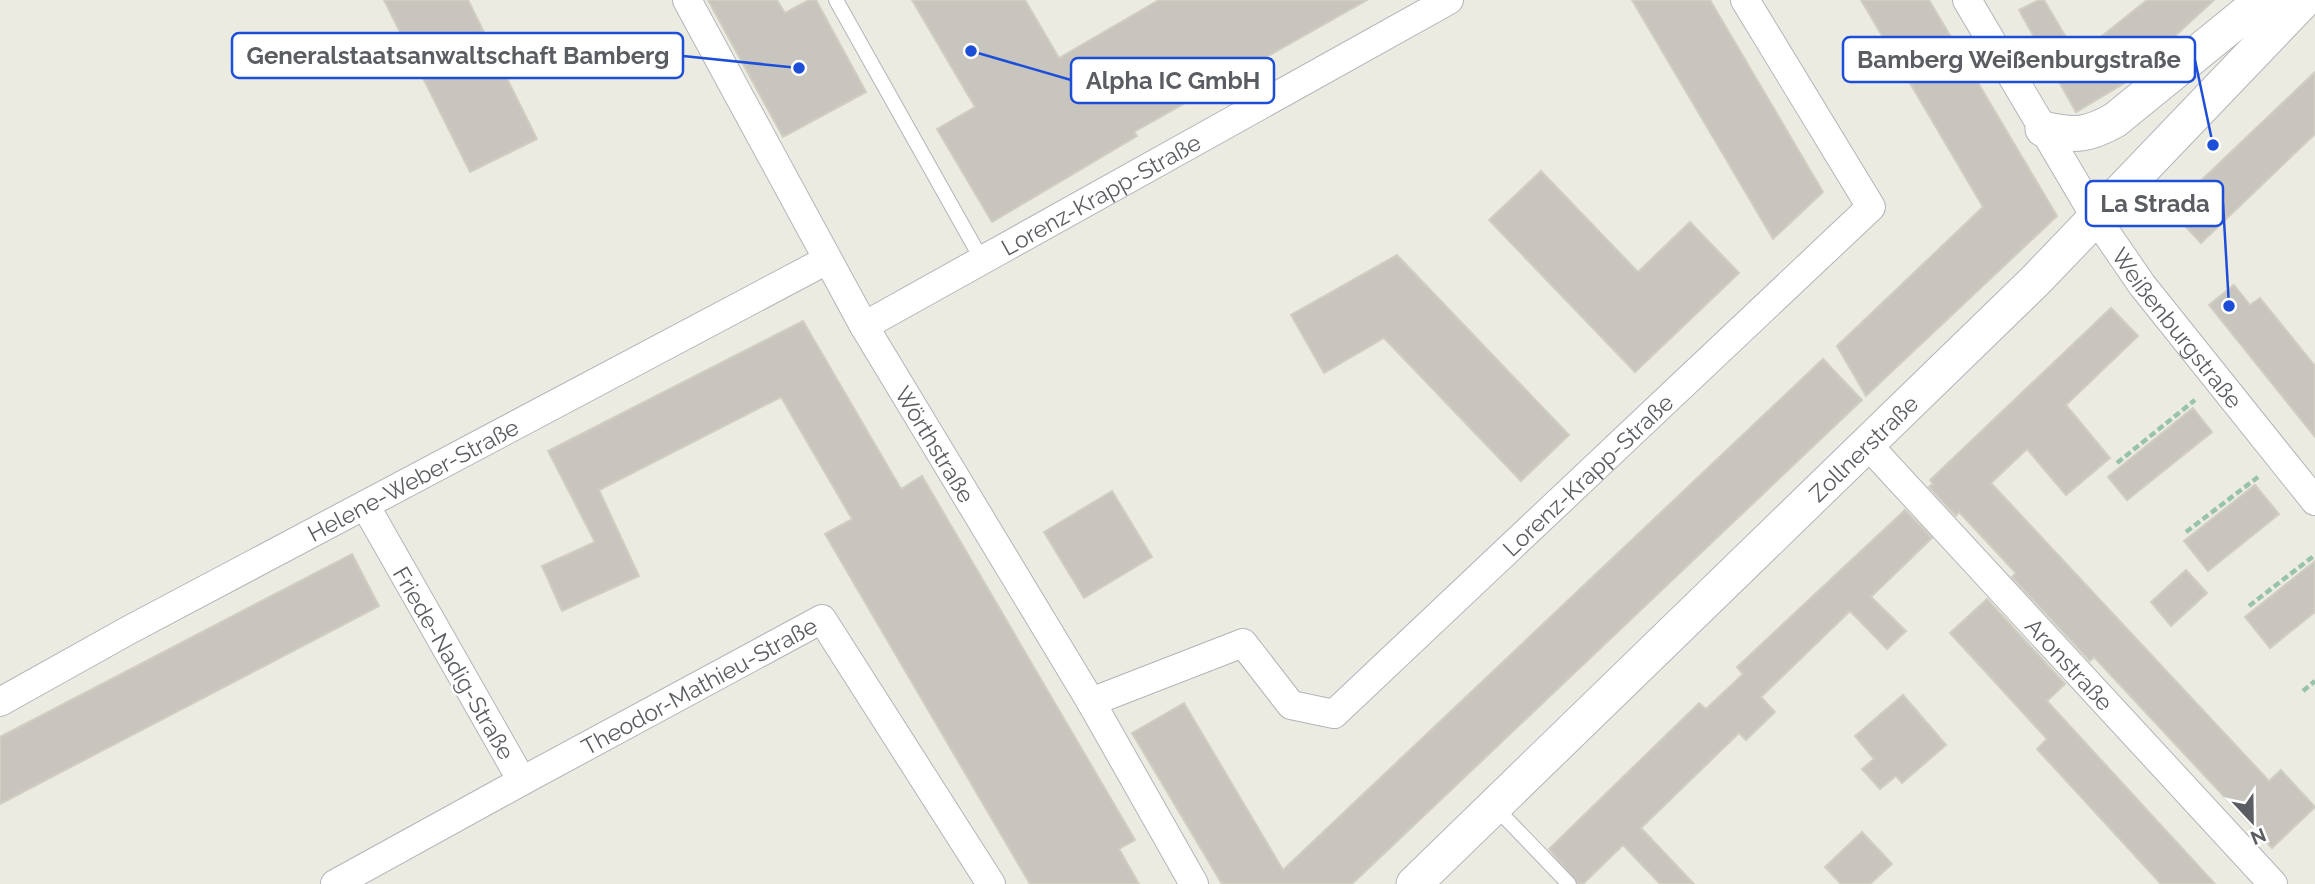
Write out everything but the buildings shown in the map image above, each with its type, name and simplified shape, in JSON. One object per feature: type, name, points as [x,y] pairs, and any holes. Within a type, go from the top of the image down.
[{"type":"street","name":"Wörthstraße","points":[[687,0],[864,326],[1091,702],[1194,884]]},
{"type":"street","name":"Lorenz-Krapp-Straße","points":[[864,326],[1449,0]]},
{"type":"street","name":"Lorenz-Krapp-Straße","points":[[1091,702],[1242,643],[1290,705],[1334,714],[1871,207],[1745,0]]},
{"type":"street","name":"Weißenburgstraße","points":[[1967,0],[2096,218],[2141,285],[2315,501]]},
{"type":"street","points":[[2043,129],[2073,136],[2099,130],[2115,120],[2244,15],[2275,0]]},
{"type":"street","name":"Zollnerstraße","points":[[1413,884],[2096,218],[2304,0]]},
{"type":"street","name":"Helene-Weber-Straße","points":[[0,702],[827,260]]},
{"type":"street","name":"Aronstraße","points":[[1867,444],[2273,884]]},
{"type":"street","name":"Friede-Nadig-Straße","points":[[335,884],[522,781],[365,505]]},
{"type":"street","name":"Theodor-Mathieu-Straße","points":[[522,781],[822,619],[991,884]]},
{"type":"lane","points":[[836,0],[982,260]]},
{"type":"lane","points":[[1494,806],[1569,884]]},
{"type":"path","points":[[2117,463],[2219,381]]},
{"type":"path","points":[[2186,532],[2281,459]]},
{"type":"path","points":[[2249,606],[2315,555]]},
{"type":"path","points":[[2302,691],[2315,681]]},
{"type":"place","name":"Alpha IC GmbH","points":[[971,51]]},
{"type":"place","name":"Generalstaatsanwaltschaft Bamberg","points":[[799,68]]},
{"type":"place","name":"Bamberg Weißenburgstraße","points":[[2213,145]]},
{"type":"place","name":"La Strada","points":[[2229,306]]}]
